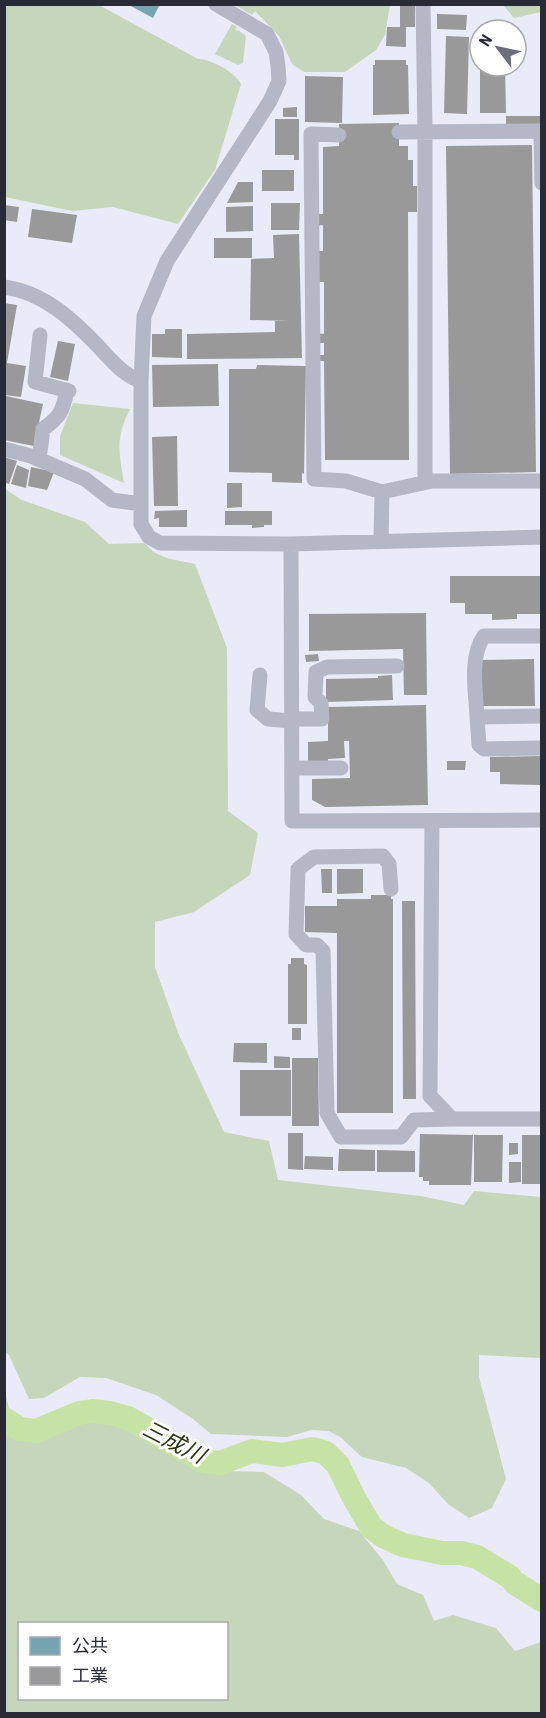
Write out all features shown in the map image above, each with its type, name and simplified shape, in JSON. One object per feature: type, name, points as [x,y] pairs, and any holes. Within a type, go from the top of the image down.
[{"type":"street","points":[[216,4],[267,34],[276,52],[279,81],[270,101],[166,261],[144,316],[141,381],[141,524],[149,537],[160,543],[291,544],[542,537]]},
{"type":"street","points":[[423,4],[425,482]]},
{"type":"street","points":[[399,132],[541,131],[542,183]]},
{"type":"street","points":[[339,135],[311,134],[314,479],[346,482],[382,492],[432,481],[542,481]]},
{"type":"street","points":[[4,287],[26,292],[49,303],[82,330],[117,367],[141,381]]},
{"type":"street","points":[[39,459],[43,429],[57,419],[64,407],[68,391],[35,382],[40,335]]},
{"type":"street","points":[[4,449],[39,459],[85,478],[112,500],[141,504]]},
{"type":"street","points":[[381,542],[382,492]]},
{"type":"street","points":[[291,544],[292,821],[542,820]]},
{"type":"street","points":[[542,636],[484,636],[479,644],[475,660],[479,745],[484,749],[542,748]]},
{"type":"street","points":[[260,675],[257,710],[268,719],[322,719],[321,704],[315,697],[316,672],[327,667],[398,666]]},
{"type":"street","points":[[477,717],[542,716]]},
{"type":"street","points":[[292,768],[341,768]]},
{"type":"street","points":[[432,821],[430,1096],[452,1119]]},
{"type":"street","points":[[391,889],[389,864],[383,856],[314,856],[298,869],[296,934],[306,945],[317,945],[323,951],[327,1113],[341,1137],[401,1137],[414,1120],[542,1119]]},
{"type":"green space","points":[[4,5],[99,5],[198,59],[222,67],[238,79],[241,84],[215,170],[178,224],[113,207],[72,211],[5,197]]},
{"type":"green space","points":[[235,5],[390,5],[385,35],[376,50],[345,72],[304,72],[292,64],[279,36],[255,11],[252,15]]},
{"type":"green space","points":[[498,5],[541,5],[541,12],[514,18],[504,6]]},
{"type":"green space","points":[[232,24],[237,27],[235,30],[246,36],[243,63],[238,65],[215,54]]},
{"type":"green space","points":[[73,403],[130,409],[120,437],[124,483],[60,455],[60,436]]},
{"type":"green space","points":[[5,489],[22,500],[85,522],[109,544],[145,543],[161,556],[195,564],[227,648],[228,811],[258,833],[250,875],[194,912],[155,922],[155,967],[179,1035],[224,1132],[269,1141],[278,1180],[421,1196],[464,1205],[474,1191],[541,1197],[541,1358],[479,1355],[479,1377],[506,1479],[492,1508],[469,1518],[448,1504],[429,1483],[406,1468],[362,1457],[340,1437],[329,1431],[311,1430],[287,1437],[211,1434],[193,1419],[156,1395],[106,1378],[80,1377],[44,1398],[29,1399],[9,1355],[5,1352]]},
{"type":"green space","points":[[4,1386],[12,1422],[31,1429],[93,1401],[119,1407],[159,1426],[202,1462],[223,1471],[264,1472],[301,1495],[324,1519],[359,1531],[383,1560],[397,1584],[423,1595],[434,1621],[453,1615],[496,1628],[515,1651],[541,1642],[541,1713],[5,1713]]},
{"type":"building: 公共","points":[[127,4],[160,4],[153,18]]},
{"type":"building: 工業","points":[[400,4],[415,4],[415,27],[406,27],[406,47],[386,46],[387,27],[400,27]]},
{"type":"building: 工業","points":[[437,14],[467,15],[466,30],[437,29]]},
{"type":"building: 工業","points":[[446,36],[468,37],[467,114],[444,113]]},
{"type":"building: 工業","points":[[375,60],[406,60],[409,114],[373,115],[373,65],[375,65]]},
{"type":"building: 工業","points":[[305,76],[343,77],[342,123],[305,122]]},
{"type":"building: 工業","points":[[480,78],[505,78],[506,113],[480,113]]},
{"type":"building: 工業","points":[[297,107],[297,117],[283,117],[283,108]]},
{"type":"building: 工業","points":[[506,116],[542,116],[542,124],[506,124]]},
{"type":"building: 工業","points":[[275,119],[299,119],[299,160],[294,160],[294,155],[275,155]]},
{"type":"building: 工業","points":[[399,123],[399,146],[408,146],[408,160],[413,160],[413,186],[417,186],[417,212],[408,212],[409,460],[325,460],[324,361],[317,361],[317,355],[324,355],[324,343],[317,343],[316,333],[324,334],[324,282],[316,282],[316,251],[323,251],[323,225],[317,226],[318,214],[323,214],[323,147],[339,146],[339,124]]},
{"type":"building: 工業","points":[[532,145],[536,472],[450,474],[446,146]]},
{"type":"building: 工業","points":[[262,170],[294,170],[294,191],[262,191]]},
{"type":"building: 工業","points":[[238,182],[253,182],[253,202],[227,203]]},
{"type":"building: 工業","points":[[271,203],[300,203],[299,230],[271,230]]},
{"type":"building: 工業","points":[[4,205],[19,207],[17,222],[4,220]]},
{"type":"building: 工業","points":[[253,206],[253,231],[226,232],[226,207]]},
{"type":"building: 工業","points":[[32,209],[77,215],[72,243],[28,237]]},
{"type":"building: 工業","points":[[299,234],[302,358],[187,359],[187,334],[275,332],[275,321],[290,321],[250,320],[251,259],[274,258],[273,235]]},
{"type":"building: 工業","points":[[214,238],[252,238],[252,258],[214,258]]},
{"type":"building: 工業","points":[[4,303],[17,305],[7,363],[26,366],[21,397],[4,395]]},
{"type":"building: 工業","points":[[165,329],[182,329],[182,358],[152,357],[152,334],[165,334]]},
{"type":"building: 工業","points":[[58,341],[75,344],[68,381],[50,377]]},
{"type":"building: 工業","points":[[218,364],[219,406],[153,407],[152,365]]},
{"type":"building: 工業","points":[[257,365],[306,366],[302,483],[272,482],[272,473],[229,472],[229,369],[256,369]]},
{"type":"building: 工業","points":[[6,396],[43,404],[34,446],[4,440]]},
{"type":"building: 工業","points":[[177,436],[178,506],[154,506],[152,437]]},
{"type":"building: 工業","points":[[4,457],[17,461],[9,484],[4,482]]},
{"type":"building: 工業","points":[[17,465],[29,470],[26,488],[11,484]]},
{"type":"building: 工業","points":[[31,467],[54,472],[47,490],[28,486]]},
{"type":"building: 工業","points":[[227,483],[242,483],[242,507],[227,508]]},
{"type":"building: 工業","points":[[187,510],[187,527],[159,527],[159,518],[154,519],[155,511]]},
{"type":"building: 工業","points":[[225,511],[272,511],[272,525],[252,528],[252,525],[225,525]]},
{"type":"building: 工業","points":[[450,576],[542,576],[542,614],[517,614],[517,619],[492,620],[492,614],[465,614],[465,603],[450,603]]},
{"type":"building: 工業","points":[[426,613],[427,695],[404,695],[403,649],[309,651],[309,614]]},
{"type":"building: 工業","points":[[318,654],[319,661],[306,662],[305,655]]},
{"type":"building: 工業","points":[[534,659],[535,706],[482,706],[481,660]]},
{"type":"building: 工業","points":[[392,675],[393,700],[326,702],[326,679],[378,678],[378,676]]},
{"type":"building: 工業","points":[[426,705],[428,805],[325,807],[312,800],[312,779],[350,778],[349,741],[344,741],[345,758],[328,759],[328,763],[308,763],[308,742],[328,741],[328,707]]},
{"type":"building: 工業","points":[[540,756],[540,785],[500,784],[500,772],[490,772],[490,757]]},
{"type":"building: 工業","points":[[447,761],[466,761],[465,770],[447,770]]},
{"type":"building: 工業","points":[[321,869],[332,869],[332,893],[322,893]]},
{"type":"building: 工業","points":[[337,869],[363,869],[363,893],[337,894]]},
{"type":"building: 工業","points":[[371,895],[391,895],[393,899],[393,1113],[337,1113],[337,933],[305,932],[305,906],[337,906],[337,899],[371,899]]},
{"type":"building: 工業","points":[[402,901],[415,901],[416,1099],[403,1099]]},
{"type":"building: 工業","points":[[291,958],[304,958],[304,964],[307,965],[307,1024],[288,1024],[288,964],[291,964]]},
{"type":"building: 工業","points":[[292,1028],[301,1028],[301,1040],[292,1040]]},
{"type":"building: 工業","points":[[234,1043],[267,1043],[267,1063],[233,1062]]},
{"type":"building: 工業","points":[[274,1056],[290,1057],[290,1068],[274,1068]]},
{"type":"building: 工業","points":[[292,1058],[318,1058],[319,1126],[292,1126]]},
{"type":"building: 工業","points":[[240,1070],[291,1070],[291,1116],[240,1116]]},
{"type":"building: 工業","points":[[288,1133],[303,1133],[303,1170],[288,1169]]},
{"type":"building: 工業","points":[[420,1134],[473,1135],[471,1185],[429,1185],[429,1181],[423,1181],[423,1177],[419,1177]]},
{"type":"building: 工業","points":[[474,1135],[503,1135],[502,1182],[474,1182]]},
{"type":"building: 工業","points":[[522,1135],[542,1135],[542,1184],[522,1184]]},
{"type":"building: 工業","points":[[509,1143],[518,1143],[518,1154],[509,1155]]},
{"type":"building: 工業","points":[[339,1149],[375,1150],[375,1171],[338,1171]]},
{"type":"building: 工業","points":[[377,1150],[415,1151],[415,1172],[377,1172]]},
{"type":"building: 工業","points":[[305,1156],[333,1157],[333,1170],[304,1169]]},
{"type":"building: 工業","points":[[509,1162],[521,1162],[521,1182],[509,1183]]},
{"type":"waterway","name":"三成川","points":[[4,1419],[20,1429],[36,1431],[79,1413],[92,1411],[110,1413],[128,1418],[203,1461],[220,1463],[252,1451],[282,1455],[313,1449],[326,1453],[338,1465],[371,1527],[383,1536],[403,1545],[477,1557],[510,1577]]},
{"type":"waterway","name":"三成川","points":[[515,1583],[542,1600]]}]
